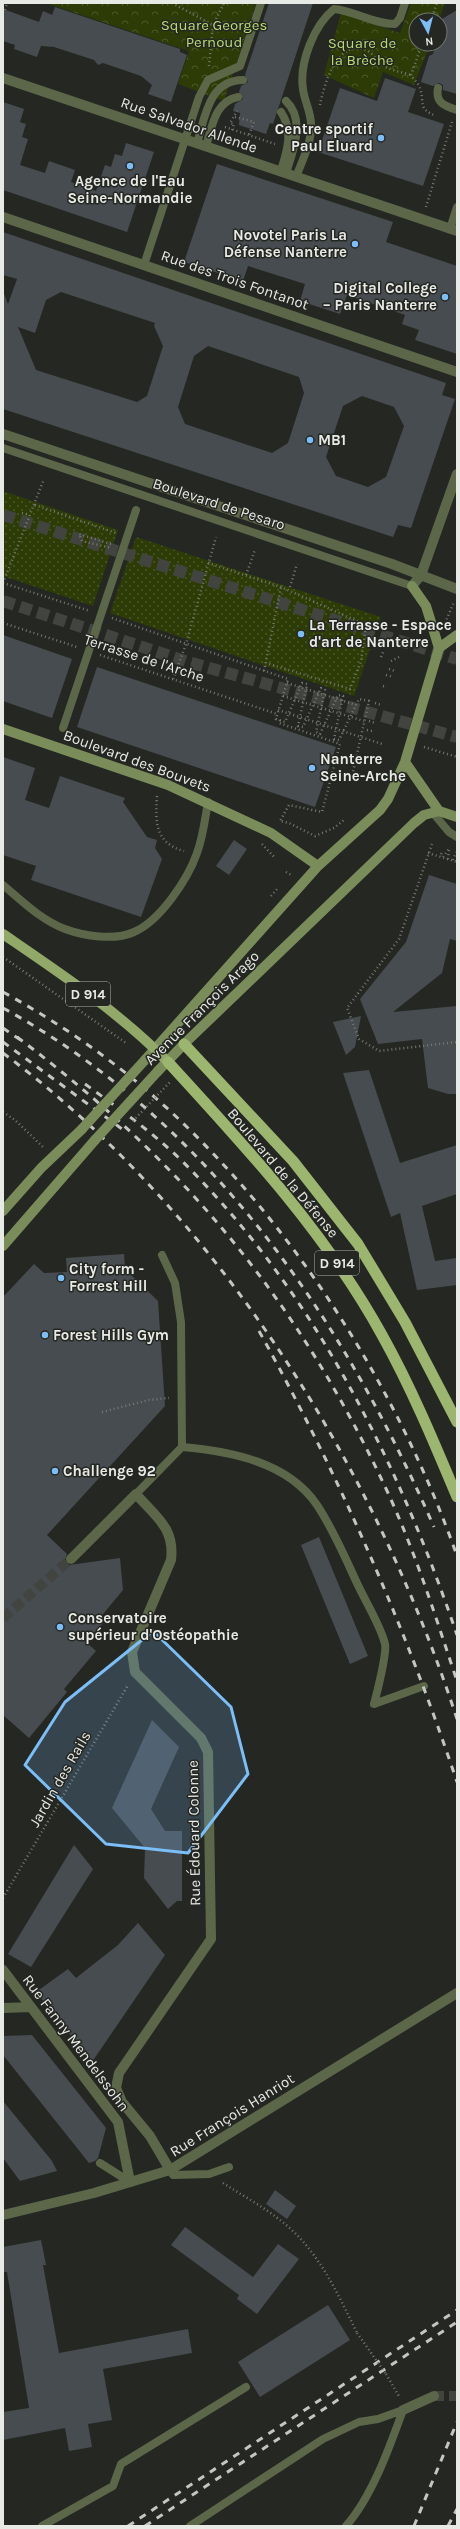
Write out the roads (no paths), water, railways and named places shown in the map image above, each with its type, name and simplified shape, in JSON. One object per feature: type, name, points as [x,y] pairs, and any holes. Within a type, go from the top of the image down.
[{"type":"highway","name":"Boulevard de la Défense","points":[[184,1044],[293,1161],[358,1244],[404,1322],[457,1422]]},
{"type":"highway","name":"Boulevard de la Défense","points":[[168,1062],[253,1156],[339,1266],[382,1334],[397,1363],[457,1497]]},
{"type":"main road","points":[[412,586],[426,606],[439,648],[457,635]]},
{"type":"main road","name":"Avenue François Arago","points":[[3,1211],[42,1167],[82,1129],[145,1060],[318,866],[380,810],[388,799],[405,762],[439,648]]},
{"type":"main road","name":"Boulevard des Bouvets","points":[[3,729],[168,785],[208,802],[270,833],[318,866]]},
{"type":"main road","points":[[405,762],[436,812],[457,817]]},
{"type":"main road","name":"Avenue François Arago","points":[[3,1246],[95,1140],[184,1044],[414,823],[424,815],[436,812]]},
{"type":"main road","name":"Boulevard de la Défense","points":[[3,934],[73,982],[155,1049],[168,1062]]},
{"type":"street","name":"Rue Salvador Allende","points":[[3,78],[453,230]]},
{"type":"street","name":"Rue des Trois Fontanot","points":[[3,217],[457,372]]},
{"type":"street","name":"Boulevard de Pesaro","points":[[3,434],[421,575],[457,589]]},
{"type":"street","points":[[412,586],[421,575],[457,474]]},
{"type":"street","points":[[71,1559],[136,1494]]},
{"type":"street","name":"Rue Édouard Colonne","points":[[136,1494],[166,1528],[173,1545],[171,1560],[132,1652],[135,1672],[201,1738],[208,1752],[209,1761],[211,1939],[119,2073],[116,2088],[122,2102],[150,2136],[170,2170]]},
{"type":"street","name":"Rue Fanny Mendelssohn","points":[[3,1970],[118,2122],[130,2182]]},
{"type":"street","name":"Rue François Hanriot","points":[[3,2215],[170,2170],[457,1993]]},
{"type":"street","points":[[3,2008],[31,2007]]},
{"type":"street","points":[[403,2410],[434,2396]]},
{"type":"lane","points":[[144,265],[199,97],[208,80],[240,66],[261,3]]},
{"type":"lane","points":[[296,177],[310,139],[311,124],[303,89],[302,75],[309,49],[323,18],[334,9],[345,10],[382,24],[395,24],[400,18],[405,3]]},
{"type":"lane","points":[[202,145],[214,94],[226,84],[243,80]]},
{"type":"lane","points":[[438,88],[438,99],[442,105],[457,110]]},
{"type":"lane","points":[[202,145],[218,110],[224,102],[238,97]]},
{"type":"lane","points":[[283,172],[297,134],[296,116],[286,101]]},
{"type":"lane","points":[[281,112],[289,134],[283,172]]},
{"type":"lane","points":[[453,230],[457,207]]},
{"type":"lane","name":"Boulevard de Pesaro","points":[[3,448],[412,586]]},
{"type":"lane","points":[[63,728],[136,510]]},
{"type":"lane","points":[[3,885],[22,902],[65,929],[108,936],[134,932],[160,912],[191,869],[198,851],[208,802]]},
{"type":"lane","points":[[436,812],[449,832],[457,837]]},
{"type":"lane","points":[[136,1494],[182,1447],[180,1314],[175,1283],[162,1255]]},
{"type":"lane","points":[[182,1447],[218,1450],[241,1456],[281,1473],[300,1486],[316,1504],[336,1537],[386,1645],[374,1704],[424,1686]]},
{"type":"lane","points":[[100,2163],[130,2182]]},
{"type":"lane","points":[[170,2170],[173,2175],[209,2174],[229,2167]]},
{"type":"lane","points":[[42,2526],[113,2486],[121,2464],[246,2387]]},
{"type":"lane","points":[[190,2526],[323,2439],[359,2422],[378,2419],[403,2410]]},
{"type":"lane","points":[[346,2526],[357,2511],[388,2452],[403,2410]]},
{"type":"tunnel","points":[[3,515],[457,659]]},
{"type":"tunnel","points":[[3,601],[188,662],[457,737]]},
{"type":"tunnel","points":[[3,1618],[71,1559]]},
{"type":"tunnel","points":[[434,2396],[457,2396]]},
{"type":"railway","points":[[3,992],[90,1046],[150,1093],[216,1156],[260,1206],[301,1260],[339,1316],[374,1374],[406,1434],[433,1495],[457,1556]]},
{"type":"railway","points":[[3,1008],[77,1054],[144,1107],[205,1166],[261,1230],[311,1300],[357,1373],[397,1449],[434,1527]]},
{"type":"railway","points":[[3,1028],[22,1041]]},
{"type":"railway","points":[[17,1037],[78,1085],[133,1135],[185,1187],[232,1241],[276,1298],[317,1359],[354,1424],[388,1493],[417,1563],[457,1681]]},
{"type":"railway","points":[[3,1042],[122,1129]]},
{"type":"railway","points":[[3,1053],[81,1117],[153,1189],[220,1268],[280,1352],[334,1440],[382,1531],[423,1625],[457,1719]]},
{"type":"railway","points":[[85,1084],[122,1111],[170,1149],[181,1160],[228,1211],[272,1265],[311,1322],[346,1381],[379,1443],[408,1506],[434,1570],[457,1635]]},
{"type":"railway","points":[[259,1331],[316,1440],[368,1552],[393,1609],[437,1724],[457,1782]]},
{"type":"railway","points":[[128,2526],[457,2310]]},
{"type":"railway","points":[[145,2526],[457,2322]]},
{"type":"railway","points":[[414,2526],[457,2422]]},
{"type":"railway","points":[[448,2526],[457,2509]]},
{"type":"place","name":"Centre sportif Paul Eluard","points":[[381,138]]},
{"type":"place","name":"Agence de l'Eau Seine-Normandie","points":[[130,166]]},
{"type":"place","name":"Novotel Paris La Défense Nanterre","points":[[355,244]]},
{"type":"place","name":"Digital College – Paris Nanterre","points":[[445,297]]},
{"type":"place","name":"MB1","points":[[310,440]]},
{"type":"place","name":"La Terrasse - Espace d'art de Nanterre","points":[[301,634]]},
{"type":"place","name":"Nanterre Seine-Arche","points":[[312,768]]},
{"type":"place","name":"City form - Forrest Hill","points":[[61,1278]]},
{"type":"place","name":"Forest Hills Gym","points":[[45,1335]]},
{"type":"place","name":"Challenge 92","points":[[55,1471]]},
{"type":"place","name":"Conservatoire supérieur d'Ostéopathie","points":[[60,1627]]},
{"type":"park label","name":"Square Georges Pernoud","points":[[214,34]]},
{"type":"park label","name":"Square de la Brèche","points":[[362,52]]}]
